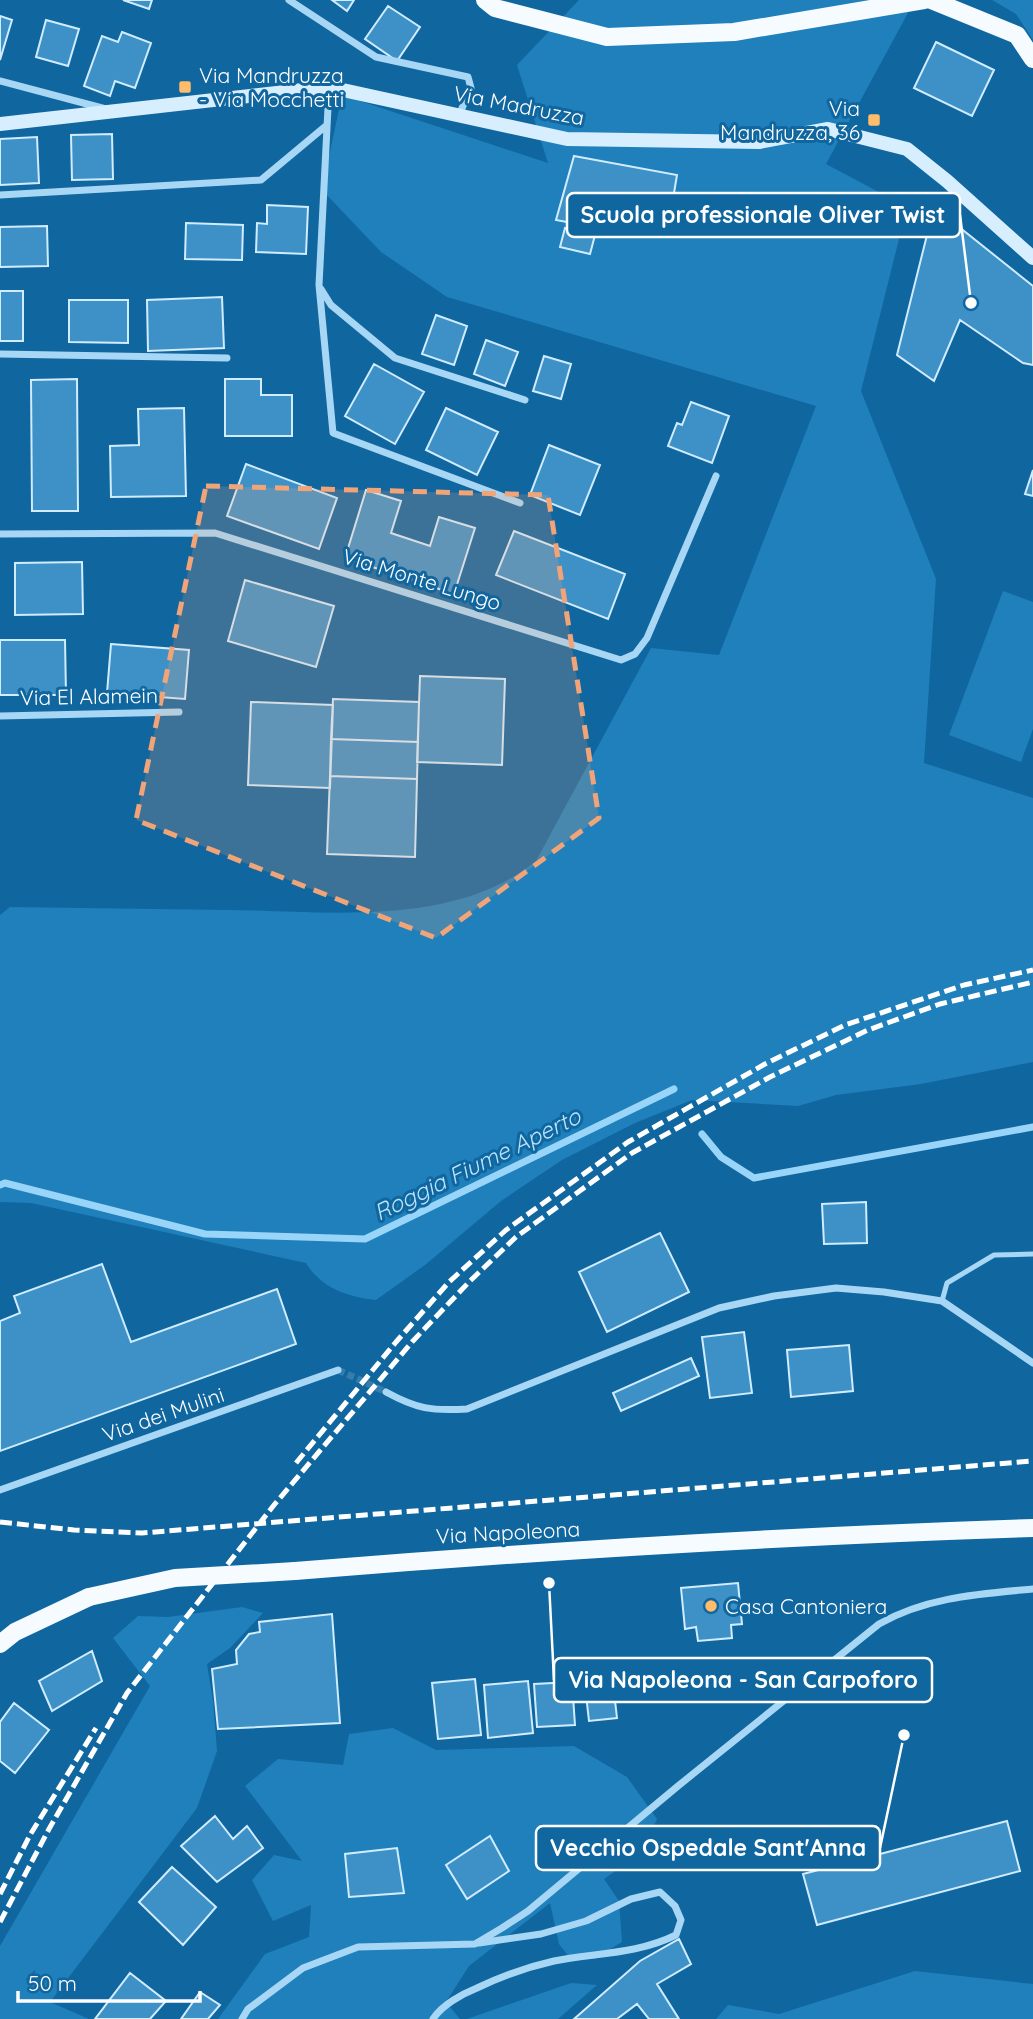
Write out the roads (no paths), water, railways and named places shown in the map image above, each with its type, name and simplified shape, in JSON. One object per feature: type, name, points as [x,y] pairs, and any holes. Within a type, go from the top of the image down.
[{"type":"main road","points":[[485,0],[495,8],[607,37],[734,32],[924,0]]},
{"type":"main road","points":[[931,0],[1017,35],[1033,59]]},
{"type":"main road","name":"Via Napoleona","points":[[0,1644],[15,1632],[89,1597],[175,1578],[483,1556],[1033,1528]]},
{"type":"street","points":[[289,0],[376,57],[468,77],[471,88],[459,115]]},
{"type":"street","points":[[0,81],[117,111]]},
{"type":"street","points":[[329,87],[319,285],[333,433],[520,502]]},
{"type":"street","name":"Via Madruzza","points":[[0,124],[329,87],[567,139],[759,142],[828,129],[907,149],[1033,258]]},
{"type":"street","points":[[0,195],[261,180],[327,125]]},
{"type":"street","points":[[319,285],[331,306],[395,358],[525,400]]},
{"type":"street","points":[[0,354],[227,358]]},
{"type":"street","name":"Via Monte Lungo","points":[[0,534],[215,533],[621,660],[635,654],[647,638],[716,476]]},
{"type":"street","name":"Via El Alamein","points":[[0,716],[178,712]]},
{"type":"street","points":[[386,1392],[412,1406],[439,1410],[467,1409],[719,1308],[774,1296],[836,1288],[942,1301],[1033,1363]]},
{"type":"street","name":"Via dei Mulini","points":[[0,1490],[338,1370]]},
{"type":"street","points":[[475,1944],[528,1911],[879,1624],[901,1612],[945,1599],[1033,1590]]},
{"type":"street","points":[[242,2019],[248,2009],[303,1968],[358,1947],[475,1944],[541,1934],[586,1920],[631,1899],[660,1892],[674,1906],[681,1920],[676,1935],[662,1942],[639,1949],[554,1962],[512,1972],[463,1994],[433,2019]]},
{"type":"lane","points":[[942,1301],[947,1283],[994,1255],[1033,1254]]},
{"type":"waterway","name":"Roggia Fiume Aperto","points":[[0,1185],[5,1183],[205,1234],[365,1239],[674,1089]]},
{"type":"waterway","name":"Roggia Fiume Aperto","points":[[702,1134],[721,1157],[754,1178],[1033,1127]]},
{"type":"tunnel","points":[[338,1370],[386,1392]]},
{"type":"railway","points":[[296,1463],[449,1282],[506,1230],[628,1142],[765,1064],[845,1025],[964,985],[1033,970]]},
{"type":"railway","points":[[0,1922],[49,1829],[127,1693],[274,1505],[412,1342],[516,1237],[632,1153],[770,1077],[868,1030],[940,1004],[1033,982]]},
{"type":"railway","points":[[0,1522],[74,1530],[142,1533],[1033,1461]]},
{"type":"railway","points":[[0,1894],[30,1835],[96,1728]]},
{"type":"place","name":"Via Mandruzza - Via Mocchetti","points":[[185,87]]},
{"type":"place","name":"Via Mandruzza, 36","points":[[874,120]]},
{"type":"place","name":"Scuola professionale Oliver Twist","points":[[971,303]]},
{"type":"place","name":"Via Napoleona - San Carpoforo","points":[[549,1583]]},
{"type":"place","name":"Casa Cantoniera","points":[[711,1606]]},
{"type":"place","name":"Vecchio Ospedale Sant'Anna","points":[[904,1735]]}]
